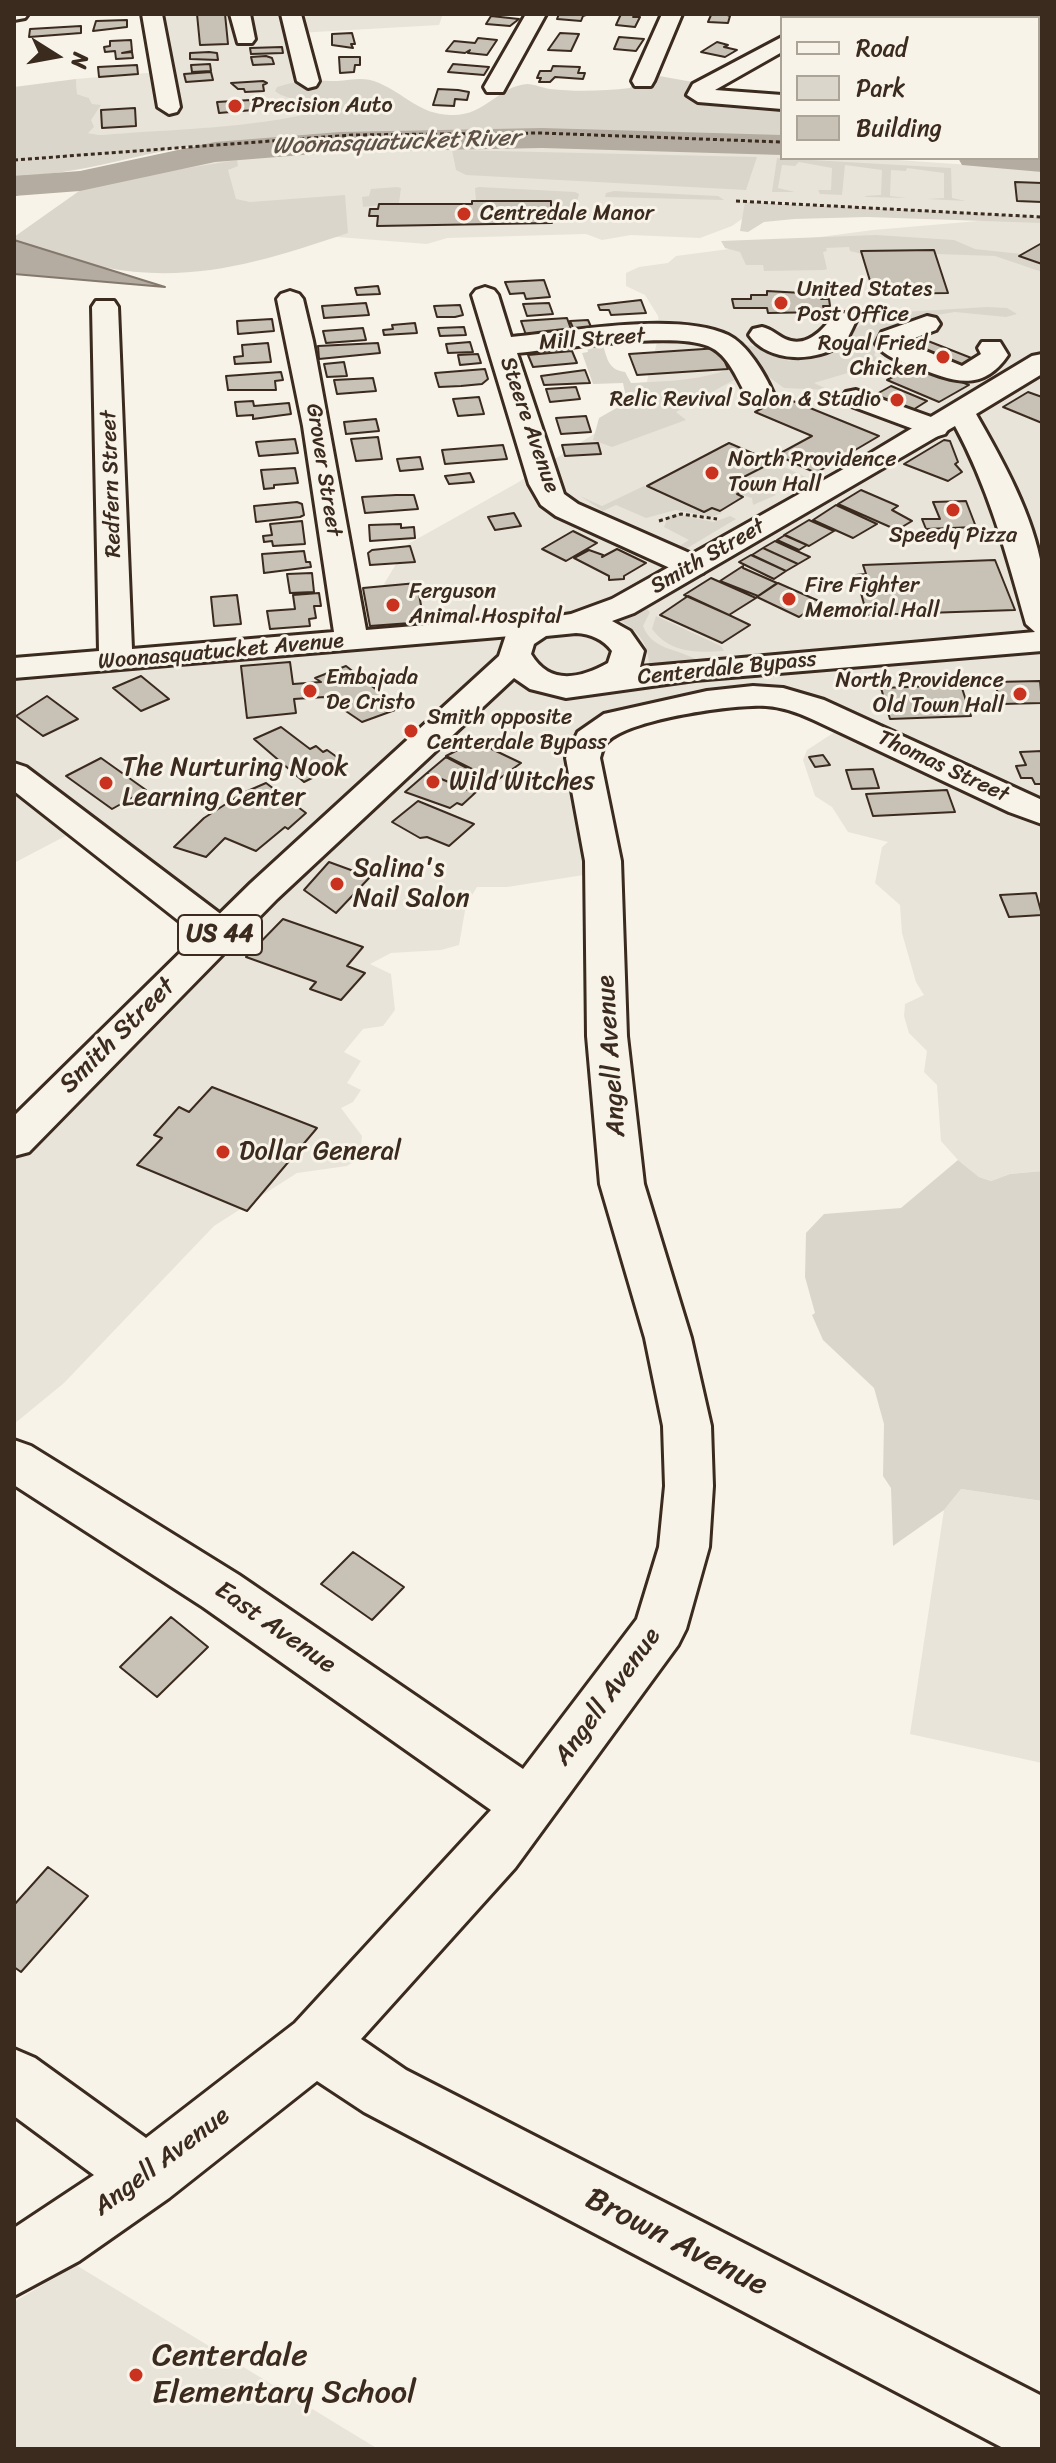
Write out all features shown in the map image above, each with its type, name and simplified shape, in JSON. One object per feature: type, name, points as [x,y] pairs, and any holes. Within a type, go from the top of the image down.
[{"type":"street","points":[[152,14],[169,107]]},
{"type":"street","points":[[240,14],[245,39]]},
{"type":"street","points":[[291,14],[308,81]]},
{"type":"street","points":[[495,87],[536,14]]},
{"type":"street","points":[[643,81],[672,14]]},
{"type":"street","points":[[780,44],[701,89],[698,95],[780,102]]},
{"type":"street","name":"Steere Avenue","points":[[485,295],[544,484],[552,499],[567,510],[692,566]]},
{"type":"street","name":"Grover Street","points":[[290,299],[317,426],[333,540],[352,641]]},
{"type":"street","name":"Redfern Street","points":[[105,307],[116,660]]},
{"type":"street","points":[[762,335],[777,347],[794,351],[834,337],[843,321]]},
{"type":"street","points":[[927,324],[891,338],[889,344],[898,351],[959,374],[969,374],[988,365],[995,355],[991,348]]},
{"type":"street","name":"Mill Street","points":[[502,346],[682,333],[722,342],[755,379],[759,393]]},
{"type":"street","name":"Smith Street","points":[[14,1141],[332,827],[434,737],[514,657],[519,640],[623,606],[935,428],[1042,362]]},
{"type":"street","points":[[856,398],[935,428]]},
{"type":"street","points":[[961,412],[988,460],[1036,580],[1031,595],[1042,624]]},
{"type":"street","points":[[561,624],[605,629],[624,642],[628,651],[623,668],[603,682]]},
{"type":"street","name":"Woonasquatucket Avenue","points":[[14,668],[561,624]]},
{"type":"street","name":"Woonasquatucket Avenue","points":[[429,636],[481,641],[514,657],[526,674],[536,680],[562,686]]},
{"type":"street","name":"Centerdale Bypass","points":[[562,686],[695,670],[1042,641]]},
{"type":"street","name":"Smith Street","points":[[434,737],[498,699],[562,686]]},
{"type":"street","name":"Thomas Street","points":[[583,758],[589,738],[603,728],[633,716],[724,699],[769,696],[821,711],[1042,813]]},
{"type":"street","name":"Angell Avenue","points":[[14,2264],[57,2239],[147,2176],[316,2044],[495,1849],[660,1629],[684,1547],[689,1486],[687,1426],[668,1338],[622,1184],[607,1036],[603,861],[583,758]]},
{"type":"street","points":[[14,774],[221,934]]},
{"type":"street","name":"East Avenue","points":[[14,1460],[221,1591],[530,1805]]},
{"type":"street","name":"Brown Avenue","points":[[316,2044],[385,2091],[1042,2432]]},
{"type":"street","points":[[14,2079],[147,2176]]},
{"type":"path","points":[[14,160],[352,135],[541,133],[780,142]]},
{"type":"path","points":[[736,201],[1042,217]]},
{"type":"path","points":[[653,525],[674,513],[709,519],[726,515]]},
{"type":"shaded area","points":[[152,14],[443,14],[439,25],[298,33],[304,73],[282,96],[306,99],[321,111],[285,120],[208,129],[88,133],[92,104],[89,98],[77,94],[76,79],[158,72]]},
{"type":"shaded area","points":[[530,142],[710,146],[780,151],[780,160],[898,160],[1042,170],[1042,1171],[1010,1174],[991,1181],[979,1177],[941,1141],[937,1085],[924,1072],[927,1051],[909,1033],[904,1016],[905,1004],[924,995],[916,982],[902,933],[900,905],[875,883],[882,847],[888,842],[848,832],[832,807],[815,796],[803,760],[807,750],[844,726],[778,698],[597,728],[590,874],[507,887],[477,887],[466,905],[459,945],[441,950],[391,953],[370,964],[391,974],[395,1010],[383,1026],[363,1029],[344,1052],[361,1061],[347,1083],[361,1090],[353,1102],[341,1108],[362,1136],[360,1158],[347,1166],[297,1173],[214,1226],[64,1383],[14,1424],[14,1131],[207,941],[75,831],[14,863],[14,668],[376,635],[366,614],[408,544],[517,483],[641,404],[660,331],[658,316],[645,295],[626,286],[626,273],[639,267],[668,263],[676,256],[873,230],[1002,219],[770,202],[754,206],[749,214],[732,226],[700,238],[631,235],[602,240],[586,234],[447,238],[427,244],[299,234],[155,173],[166,160],[245,150]]},
{"type":"shaded area","points":[[55,176],[80,181],[14,195],[14,177]]},
{"type":"shaded area","points":[[14,240],[165,287],[14,274]]},
{"type":"shaded area","points":[[961,1489],[1042,1501],[1042,1763],[910,1734],[944,1510]]},
{"type":"shaded area","name":"Centerdale Elementary School","points":[[76,2265],[378,2449],[14,2449],[14,2302]]},
{"type":"green space","points":[[648,74],[704,84],[695,94],[780,102],[780,142],[535,134],[277,140],[186,147],[64,172],[14,176],[14,87],[76,79],[77,94],[89,98],[92,104],[101,105],[91,120],[94,127],[88,133],[100,135],[238,125],[320,111],[308,103],[275,91],[277,87],[301,82],[368,80],[388,87],[429,111],[450,115],[473,111],[517,86],[530,84],[570,91],[620,89],[630,88],[639,76]]},
{"type":"green space","points":[[452,150],[757,157],[746,190],[466,175],[456,170]]},
{"type":"green space","points":[[777,158],[951,168],[952,198],[966,201],[927,199],[944,198],[944,173],[907,168],[906,171],[891,170],[890,196],[907,198],[867,197],[864,196],[881,195],[882,170],[845,165],[842,195],[820,194],[818,190],[831,190],[832,168],[799,162],[795,166],[782,165],[778,188],[795,192],[772,192]]},
{"type":"green space","points":[[237,160],[238,166],[228,170],[236,199],[250,202],[345,195],[348,233],[257,261],[197,272],[166,273],[102,267],[14,240],[14,237],[89,184]]},
{"type":"green space","points":[[401,188],[399,203],[363,207],[362,197],[369,196],[371,189]]},
{"type":"green space","points":[[475,188],[579,194],[575,209],[554,210],[552,200],[476,201]]},
{"type":"green space","points":[[606,193],[718,196],[724,200],[605,197]]},
{"type":"green space","points":[[745,202],[1034,217],[1042,218],[1042,223],[867,217],[794,219],[764,222],[748,232],[740,231]]},
{"type":"green space","points":[[876,235],[954,240],[975,249],[1021,254],[1018,256],[1042,265],[1042,272],[995,256],[936,254],[934,250],[861,251],[862,254],[850,251],[849,247],[826,248],[827,251],[823,252],[827,269],[824,270],[764,271],[763,265],[746,265],[740,252],[725,248],[721,241]]},
{"type":"green space","points":[[1007,308],[1017,314],[1006,317],[955,312],[925,317],[879,345],[874,355],[879,360],[878,364],[814,383],[829,390],[784,388],[762,372],[732,381],[676,412],[686,420],[612,447],[593,440],[599,418],[627,402],[623,383],[593,384],[582,353],[588,352],[587,347],[603,345],[610,363],[615,369],[625,372],[631,383],[672,381],[713,374],[738,365],[739,344],[763,348],[789,361],[831,345],[875,316],[886,313]]},
{"type":"green space","points":[[773,462],[808,478],[793,486],[781,480],[767,483],[764,488],[776,495],[753,505],[752,498],[739,494],[745,489],[733,484]]},
{"type":"green space","points":[[644,486],[703,513],[712,509],[722,513],[712,517],[676,510],[646,518],[616,505],[603,511],[580,496],[602,506]]},
{"type":"green space","points":[[675,514],[714,522],[730,516],[736,519],[684,550],[678,547],[689,540],[664,527],[668,517]]},
{"type":"green space","points":[[647,609],[650,612],[643,626],[652,640],[695,659],[692,662],[649,664],[641,639],[621,621]]},
{"type":"green space","points":[[656,616],[721,646],[724,651],[684,650],[667,643],[652,629]]},
{"type":"green space","points":[[958,1160],[979,1177],[991,1181],[1010,1174],[1042,1171],[1042,1501],[961,1489],[944,1510],[893,1546],[891,1488],[883,1476],[884,1424],[874,1388],[823,1340],[812,1315],[815,1313],[805,1277],[806,1233],[824,1214],[901,1208]]},
{"type":"building","points":[[197,14],[225,14],[228,44],[200,45]]},
{"type":"building","points":[[559,14],[589,14],[583,16],[581,21],[557,19]]},
{"type":"building","points":[[621,14],[638,14],[633,17],[640,17],[635,27],[616,25]]},
{"type":"building","points":[[711,15],[730,16],[728,23],[708,22]]},
{"type":"building","points":[[491,16],[519,19],[510,26],[486,24]]},
{"type":"building","points":[[127,20],[127,27],[93,31],[96,21]]},
{"type":"building","points":[[81,26],[81,33],[29,37],[30,29]]},
{"type":"building","points":[[352,33],[353,48],[332,45],[332,34]]},
{"type":"building","points":[[560,33],[579,34],[571,51],[548,50]]},
{"type":"building","points":[[619,37],[644,39],[636,51],[614,49]]},
{"type":"building","points":[[478,38],[497,40],[487,55],[468,53],[470,50],[465,53],[446,51],[454,41],[475,43]]},
{"type":"building","points":[[131,40],[132,51],[122,53],[132,52],[133,58],[116,59],[115,51],[105,52],[104,47],[110,46],[110,41]]},
{"type":"building","points":[[717,42],[737,50],[725,57],[701,52]]},
{"type":"building","points":[[282,47],[283,53],[251,54],[250,48]]},
{"type":"building","points":[[190,53],[217,53],[218,60],[190,59]]},
{"type":"building","points":[[251,57],[272,58],[274,64],[253,65]]},
{"type":"building","points":[[339,57],[360,57],[360,65],[355,65],[354,72],[340,73]]},
{"type":"building","points":[[210,64],[211,71],[192,72],[191,65]]},
{"type":"building","points":[[453,64],[489,67],[484,75],[448,72]]},
{"type":"building","points":[[137,65],[138,74],[99,77],[98,67]]},
{"type":"building","points":[[553,66],[580,67],[578,73],[585,73],[583,79],[555,77],[550,82],[539,82],[540,71],[551,71]]},
{"type":"building","points":[[211,72],[213,80],[186,82],[184,74]]},
{"type":"building","points":[[231,83],[267,83],[263,85],[264,91],[245,92]]},
{"type":"building","points":[[438,89],[469,92],[467,100],[455,99],[454,106],[433,105]]},
{"type":"building","name":"Precision Auto","points":[[251,100],[253,110],[219,113],[217,102]]},
{"type":"building","points":[[135,108],[136,126],[102,128],[101,110]]},
{"type":"building","points":[[1015,182],[1042,183],[1042,202],[1017,201]]},
{"type":"building","name":"Centredale Manor","points":[[472,201],[551,201],[551,211],[558,211],[559,217],[551,217],[552,223],[377,226],[378,216],[369,216],[370,209],[378,209],[379,204],[472,204]]},
{"type":"building","points":[[1042,243],[1042,264],[1019,256]]},
{"type":"building","points":[[934,250],[948,293],[874,294],[861,251]]},
{"type":"building","points":[[544,280],[550,297],[526,299],[524,293],[510,294],[505,282]]},
{"type":"building","points":[[378,286],[380,294],[357,295],[355,288]]},
{"type":"building","name":"United States Post Office","points":[[767,291],[820,294],[821,299],[829,299],[830,306],[823,306],[825,312],[768,313],[767,308],[734,308],[732,299],[751,299],[751,295],[767,295]]},
{"type":"building","points":[[641,300],[646,313],[611,315],[609,310],[600,310],[598,305]]},
{"type":"building","points":[[366,303],[369,315],[324,318],[322,306]]},
{"type":"building","points":[[549,303],[553,314],[527,316],[523,304]]},
{"type":"building","points":[[460,305],[463,315],[455,317],[437,317],[434,306]]},
{"type":"building","points":[[567,318],[572,332],[526,335],[521,321]]},
{"type":"building","points":[[272,319],[274,331],[238,334],[237,321]]},
{"type":"building","points":[[588,320],[592,329],[574,330],[570,321]]},
{"type":"building","points":[[415,323],[417,333],[384,335],[383,330],[393,329],[392,325]]},
{"type":"building","points":[[464,327],[466,335],[440,336],[438,328]]},
{"type":"building","points":[[363,328],[366,340],[326,343],[323,331]]},
{"type":"building","name":"Royal Fried Chicken","points":[[928,341],[979,361],[959,373],[907,352]]},
{"type":"building","points":[[470,342],[473,352],[448,353],[446,344]]},
{"type":"building","points":[[268,343],[271,362],[235,364],[234,357],[243,356],[242,345]]},
{"type":"building","points":[[378,343],[380,353],[319,359],[318,346]]},
{"type":"building","points":[[719,348],[728,369],[637,375],[629,354]]},
{"type":"building","points":[[572,351],[577,363],[533,367],[528,355]]},
{"type":"building","points":[[478,354],[481,363],[460,365],[458,355]]},
{"type":"building","points":[[344,362],[347,376],[327,377],[324,364]]},
{"type":"building","points":[[917,364],[969,385],[939,402],[887,380]]},
{"type":"building","points":[[485,369],[488,379],[482,384],[461,386],[439,387],[435,373]]},
{"type":"building","points":[[585,370],[590,383],[544,385],[541,376]]},
{"type":"building","points":[[281,372],[283,380],[275,381],[276,390],[228,390],[226,376]]},
{"type":"building","points":[[373,378],[376,391],[337,394],[334,380]]},
{"type":"building","name":"Relic Revival Salon & Studio","points":[[891,386],[927,401],[905,415],[866,400]]},
{"type":"building","points":[[576,387],[580,399],[550,402],[546,389]]},
{"type":"building","points":[[1028,392],[1042,397],[1042,423],[1003,407]]},
{"type":"building","points":[[479,397],[484,414],[458,416],[453,399]]},
{"type":"building","points":[[783,397],[879,436],[816,473],[777,455],[812,436],[755,412]]},
{"type":"building","points":[[253,401],[254,406],[289,403],[291,414],[253,419],[253,415],[237,416],[235,402]]},
{"type":"building","points":[[586,416],[591,432],[561,434],[556,418]]},
{"type":"building","points":[[376,419],[379,431],[346,434],[344,422]]},
{"type":"building","points":[[378,437],[382,459],[356,461],[351,439]]},
{"type":"building","points":[[295,439],[298,453],[259,456],[256,442]]},
{"type":"building","points":[[944,440],[950,441],[958,462],[955,464],[962,472],[948,481],[904,464]]},
{"type":"building","points":[[598,443],[601,454],[565,456],[562,445]]},
{"type":"building","name":"North Providence Town Hall","points":[[729,443],[773,462],[730,484],[744,490],[737,494],[743,497],[720,511],[712,508],[704,512],[647,486]]},
{"type":"building","points":[[503,445],[507,459],[445,464],[442,450]]},
{"type":"building","points":[[420,457],[423,469],[400,471],[397,459]]},
{"type":"building","points":[[295,468],[298,483],[264,489],[261,470]]},
{"type":"building","points":[[470,473],[474,482],[449,484],[445,476]]},
{"type":"building","points":[[861,490],[898,506],[892,510],[912,521],[897,530],[838,504]]},
{"type":"building","points":[[414,495],[418,509],[365,513],[362,497]]},
{"type":"building","name":"Speedy Pizza","points":[[966,501],[976,527],[926,529],[922,519],[940,519],[933,502]]},
{"type":"building","points":[[302,504],[304,515],[300,517],[256,522],[254,506]]},
{"type":"building","points":[[836,505],[877,524],[853,538],[813,520]]},
{"type":"building","points":[[514,513],[521,526],[495,530],[488,517]]},
{"type":"building","points":[[809,520],[834,531],[809,546],[784,535]]},
{"type":"building","points":[[302,521],[305,544],[273,546],[272,541],[264,542],[263,536],[272,535],[270,524]]},
{"type":"building","points":[[401,524],[401,528],[414,527],[415,538],[370,541],[369,525]]},
{"type":"building","points":[[573,531],[597,543],[566,561],[542,549]]},
{"type":"building","points":[[785,535],[807,545],[799,550],[777,540]]},
{"type":"building","points":[[775,541],[810,557],[798,564],[763,548]]},
{"type":"building","points":[[410,546],[415,562],[370,565],[368,553],[372,550]]},
{"type":"building","points":[[763,548],[798,564],[786,571],[752,555]]},
{"type":"building","points":[[617,549],[646,563],[624,576],[624,579],[609,580],[609,576],[574,558],[589,550],[602,557]]},
{"type":"building","points":[[304,551],[306,562],[310,562],[311,567],[264,573],[262,554]]},
{"type":"building","points":[[751,555],[786,571],[774,579],[739,562]]},
{"type":"building","points":[[995,560],[1015,610],[867,615],[856,575],[866,574],[863,565]]},
{"type":"building","points":[[743,566],[777,583],[758,596],[720,581]]},
{"type":"building","points":[[312,573],[314,592],[290,593],[287,574]]},
{"type":"building","points":[[711,578],[756,598],[729,615],[684,595]]},
{"type":"building","name":"Ferguson Animal Hospital","points":[[417,583],[424,622],[370,626],[363,588]]},
{"type":"building","name":"Fire Fighter Memorial Hall","points":[[778,583],[821,602],[799,617],[757,597]]},
{"type":"building","points":[[319,593],[321,606],[314,606],[316,618],[309,619],[310,626],[270,629],[267,611],[295,609],[293,595]]},
{"type":"building","points":[[237,595],[241,624],[214,626],[211,597]]},
{"type":"building","points":[[688,596],[750,625],[722,643],[660,615]]},
{"type":"building","name":"Embajada De Cristo","points":[[290,662],[293,684],[321,682],[315,678],[346,666],[391,701],[396,698],[406,706],[362,722],[325,697],[294,699],[296,713],[247,718],[241,666]]},
{"type":"building","points":[[141,676],[169,699],[141,711],[113,688]]},
{"type":"building","name":"North Providence Old Town Hall","points":[[1040,681],[1042,703],[1002,704],[994,682]]},
{"type":"building","points":[[961,685],[971,716],[890,719],[881,688]]},
{"type":"building","points":[[47,696],[78,719],[43,736],[16,716]]},
{"type":"building","points":[[281,727],[310,749],[316,746],[323,752],[327,750],[344,762],[304,782],[254,739]]},
{"type":"building","points":[[475,741],[521,763],[496,781],[446,756]]},
{"type":"building","points":[[1042,751],[1042,784],[1035,784],[1032,778],[1021,778],[1016,766],[1026,765],[1020,752]]},
{"type":"building","points":[[823,755],[830,765],[815,767],[809,757]]},
{"type":"building","points":[[446,757],[486,778],[480,783],[485,785],[475,793],[427,773]]},
{"type":"building","name":"The Nurturing Nook Learning Center","points":[[101,758],[146,790],[112,809],[66,776]]},
{"type":"building","points":[[873,769],[879,788],[852,789],[846,770]]},
{"type":"building","name":"Wild Witches","points":[[427,773],[475,793],[462,805],[457,803],[450,808],[405,792]]},
{"type":"building","points":[[266,783],[306,813],[288,829],[285,827],[256,851],[225,838],[206,857],[174,847],[204,818],[243,793]]},
{"type":"building","points":[[947,790],[955,812],[873,816],[866,794]]},
{"type":"building","points":[[418,801],[474,824],[449,846],[427,837],[420,838],[392,822]]},
{"type":"building","name":"Salina's Nail Salon","points":[[329,862],[370,877],[336,913],[304,890]]},
{"type":"building","points":[[1036,893],[1042,915],[1009,917],[1000,895]]},
{"type":"building","points":[[283,919],[363,947],[347,966],[365,973],[341,1000],[310,989],[316,982],[246,957]]},
{"type":"building","name":"Dollar General","points":[[212,1087],[317,1128],[247,1211],[137,1165],[162,1138],[154,1135],[179,1107],[189,1112]]},
{"type":"building","points":[[353,1552],[404,1587],[372,1620],[321,1584]]},
{"type":"building","points":[[171,1617],[208,1647],[157,1697],[120,1667]]},
{"type":"building","points":[[48,1867],[88,1896],[21,1972],[14,1967],[14,1905]]},
{"type":"waterway","name":"Woonasquatucket River","points":[[14,186],[80,181],[215,152],[340,142],[542,138],[780,145]]},
{"type":"waterway","name":"Woonasquatucket River","points":[[1008,160],[1042,162]]},
{"type":"place","name":"Precision Auto","points":[[235,106]]},
{"type":"place","name":"Centredale Manor","points":[[464,214]]},
{"type":"place","name":"United States Post Office","points":[[781,303]]},
{"type":"place","name":"Royal Fried Chicken","points":[[943,357]]},
{"type":"place","name":"Relic Revival Salon & Studio","points":[[897,400]]},
{"type":"place","name":"North Providence Town Hall","points":[[712,473]]},
{"type":"place","name":"Speedy Pizza","points":[[953,510]]},
{"type":"place","name":"Fire Fighter Memorial Hall","points":[[789,599]]},
{"type":"place","name":"Ferguson Animal Hospital","points":[[393,605]]},
{"type":"place","name":"Embajada De Cristo","points":[[310,691]]},
{"type":"place","name":"North Providence Old Town Hall","points":[[1020,694]]},
{"type":"place","name":"Smith opposite Centerdale Bypass","points":[[411,731]]},
{"type":"place","name":"Wild Witches","points":[[433,782]]},
{"type":"place","name":"The Nurturing Nook Learning Center","points":[[106,783]]},
{"type":"place","name":"Salina's Nail Salon","points":[[337,884]]},
{"type":"place","name":"Dollar General","points":[[223,1152]]},
{"type":"place","name":"Centerdale Elementary School","points":[[136,2375]]}]
